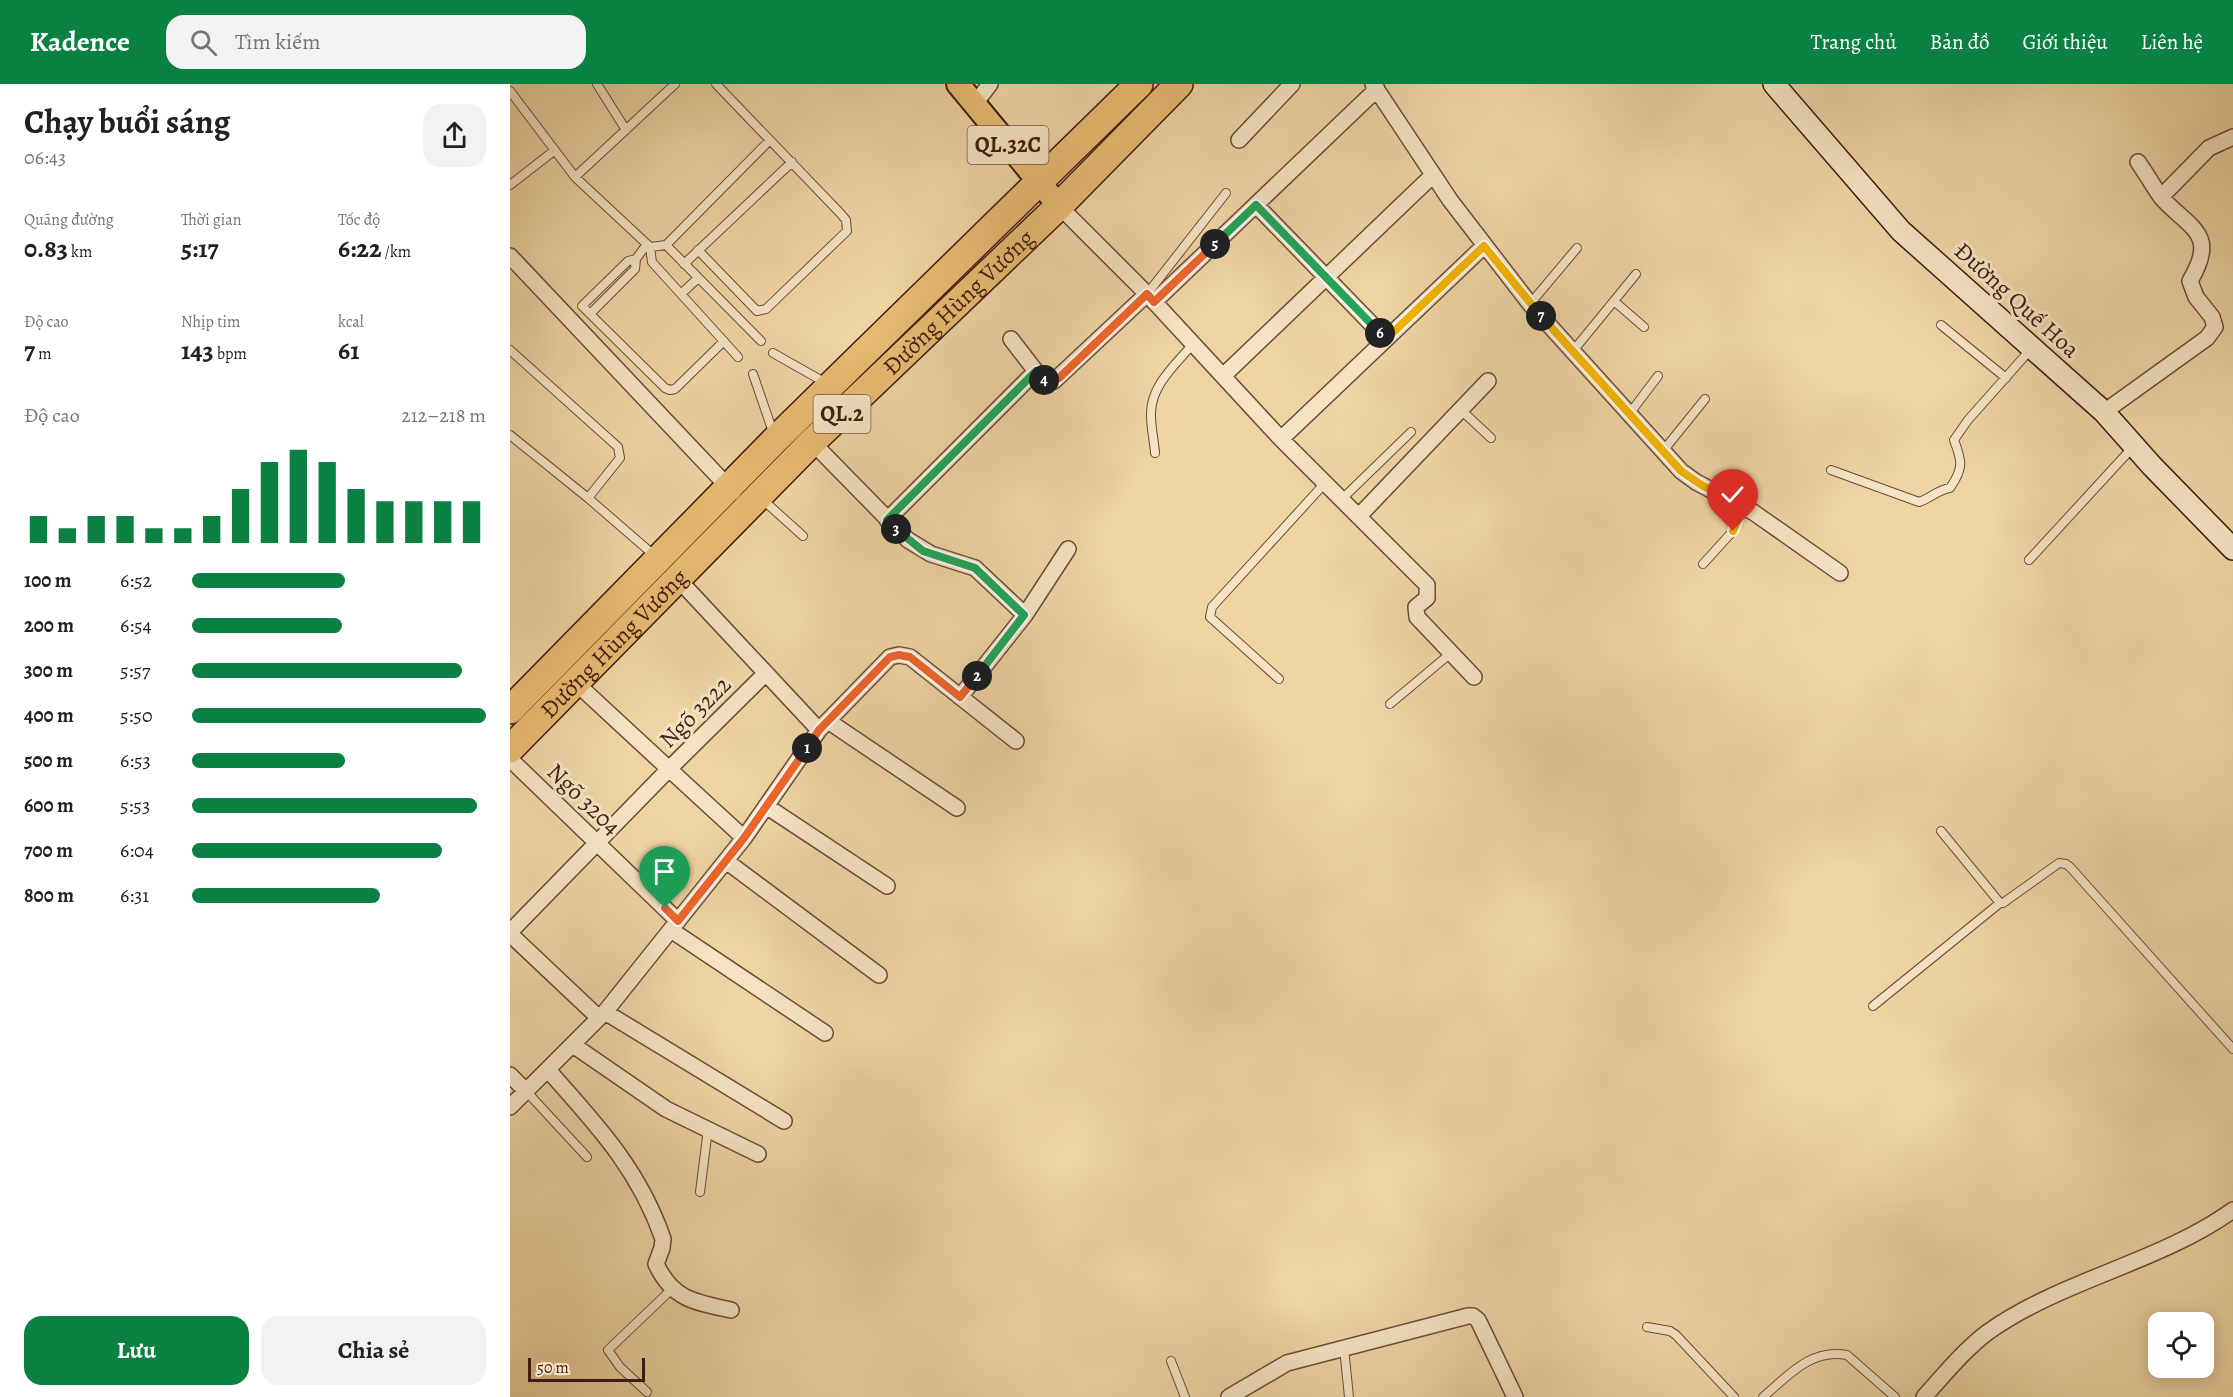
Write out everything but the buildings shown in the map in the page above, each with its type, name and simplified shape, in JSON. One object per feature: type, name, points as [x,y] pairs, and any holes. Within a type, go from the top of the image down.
[{"type":"highway","name":"Đường Hùng Vương","points":[[510,749],[575,682],[668,568],[729,487],[830,385],[1139,84]]},
{"type":"highway","name":"Đường Hùng Vương","points":[[510,710],[668,568],[753,502],[812,442],[1059,206],[1179,84]]},
{"type":"main road","name":"QL.32C","points":[[958,84],[1059,206]]},
{"type":"street","points":[[974,105],[990,84]]},
{"type":"street","points":[[1239,140],[1292,84]]},
{"type":"street","name":"Đường Quế Hoa","points":[[1774,84],[1901,231],[2104,412],[2233,549]]},
{"type":"street","points":[[1011,339],[1046,382],[1059,378],[1256,205],[1375,87],[1433,175],[1484,246],[1530,304],[1681,471],[1696,483],[1738,503],[1840,573]]},
{"type":"street","points":[[2162,197],[2209,148],[2233,137]]},
{"type":"street","points":[[2104,412],[2207,338],[2215,327],[2212,317],[2196,297],[2190,280],[2199,265],[2202,249],[2198,231],[2162,197],[2138,162]]},
{"type":"street","points":[[1223,376],[1433,175]]},
{"type":"street","points":[[1256,205],[1386,339]]},
{"type":"street","points":[[1059,206],[1150,298],[1281,439],[1427,585],[1427,597],[1416,608],[1417,617],[1474,677]]},
{"type":"street","points":[[1281,439],[1484,246]]},
{"type":"street","points":[[510,256],[729,487],[753,502]]},
{"type":"street","points":[[887,520],[1036,371]]},
{"type":"street","points":[[1359,516],[1488,381]]},
{"type":"street","points":[[812,442],[908,540],[923,551],[975,568],[1024,615]]},
{"type":"street","points":[[960,697],[1024,615],[1068,549]]},
{"type":"street","points":[[668,568],[766,673],[824,726],[957,808]]},
{"type":"street","points":[[510,1107],[602,1015],[744,838],[824,726],[890,657],[899,655],[910,657],[1016,741]]},
{"type":"street","name":"Ngõ 3222","points":[[575,682],[669,769],[766,673]]},
{"type":"street","name":"Ngõ 3204","points":[[510,759],[596,842],[674,926],[825,1033]]},
{"type":"street","points":[[744,838],[669,769],[510,933],[602,1015],[784,1121]]},
{"type":"street","points":[[766,806],[887,886]]},
{"type":"street","points":[[726,861],[879,975]]},
{"type":"street","points":[[573,1045],[666,1109],[758,1154]]},
{"type":"street","points":[[548,1070],[614,1146],[633,1173],[655,1217],[663,1239],[656,1264],[672,1289],[704,1304],[731,1310]]},
{"type":"street","points":[[510,1075],[526,1092]]},
{"type":"street","points":[[1924,1397],[1959,1358],[1987,1333],[2028,1307],[2181,1240],[2233,1210]]},
{"type":"street","points":[[1229,1397],[1287,1363],[1473,1316],[1478,1320],[1515,1397]]},
{"type":"lane","points":[[597,84],[626,130]]},
{"type":"lane","points":[[575,177],[675,84]]},
{"type":"lane","points":[[698,250],[757,311],[766,309],[847,231],[846,220],[841,214],[716,84]]},
{"type":"lane","points":[[510,91],[575,177],[649,245],[652,262],[738,357]]},
{"type":"lane","points":[[590,314],[634,269],[636,259],[649,245],[666,245],[770,140]]},
{"type":"lane","points":[[510,185],[555,150]]},
{"type":"lane","points":[[684,264],[792,162]]},
{"type":"lane","points":[[1150,298],[1226,192]]},
{"type":"lane","points":[[666,245],[761,341]]},
{"type":"lane","points":[[1530,304],[1577,248]]},
{"type":"lane","points":[[636,259],[628,261],[582,306],[665,388],[675,389],[724,341]]},
{"type":"lane","points":[[1573,351],[1636,274]]},
{"type":"lane","points":[[681,294],[698,278]]},
{"type":"lane","points":[[1614,301],[1644,327]]},
{"type":"lane","points":[[1941,325],[2006,378]]},
{"type":"lane","points":[[1155,453],[1150,413],[1155,396],[1164,378],[1193,344]]},
{"type":"lane","points":[[1831,470],[1919,502],[1929,498],[1937,490],[1950,488],[1959,476],[1962,459],[1954,440],[1968,420],[2032,348]]},
{"type":"lane","points":[[510,350],[618,447],[620,458],[588,498]]},
{"type":"lane","points":[[773,353],[830,385]]},
{"type":"lane","points":[[753,374],[775,440]]},
{"type":"lane","points":[[1630,413],[1658,376]]},
{"type":"lane","points":[[1663,451],[1705,399]]},
{"type":"lane","points":[[1460,410],[1491,438]]},
{"type":"lane","points":[[1342,499],[1410,432]]},
{"type":"lane","points":[[510,435],[588,498],[668,568]]},
{"type":"lane","points":[[2029,560],[2134,446]]},
{"type":"lane","points":[[1279,679],[1210,616],[1210,612],[1212,607],[1325,483]]},
{"type":"lane","points":[[753,502],[803,536]]},
{"type":"lane","points":[[1703,564],[1736,525],[1738,503]]},
{"type":"lane","points":[[1390,704],[1451,653]]},
{"type":"lane","points":[[1941,831],[2000,903]]},
{"type":"lane","points":[[1874,1006],[2000,903],[2059,863],[2066,864],[2233,1049]]},
{"type":"lane","points":[[526,1092],[587,1157]]},
{"type":"lane","points":[[700,1192],[708,1129]]},
{"type":"lane","points":[[647,1392],[620,1367],[608,1350],[672,1289]]},
{"type":"lane","points":[[1647,1327],[1671,1331],[1676,1335],[1734,1397]]},
{"type":"lane","points":[[1344,1348],[1349,1397]]},
{"type":"lane","points":[[1763,1397],[1802,1364],[1813,1358],[1837,1354],[1847,1355],[1895,1397]]},
{"type":"lane","points":[[1171,1361],[1185,1397]]},
{"type":"route","points":[[665,908],[678,921],[744,838],[819,730],[890,657],[899,655],[910,657],[960,697],[1024,615],[975,568],[923,551],[887,520],[1036,371],[1046,382],[1059,378],[1147,294],[1154,302],[1256,205],[1386,339],[1484,246],[1530,304],[1681,471],[1696,483],[1738,503],[1738,519],[1733,531]]}]
